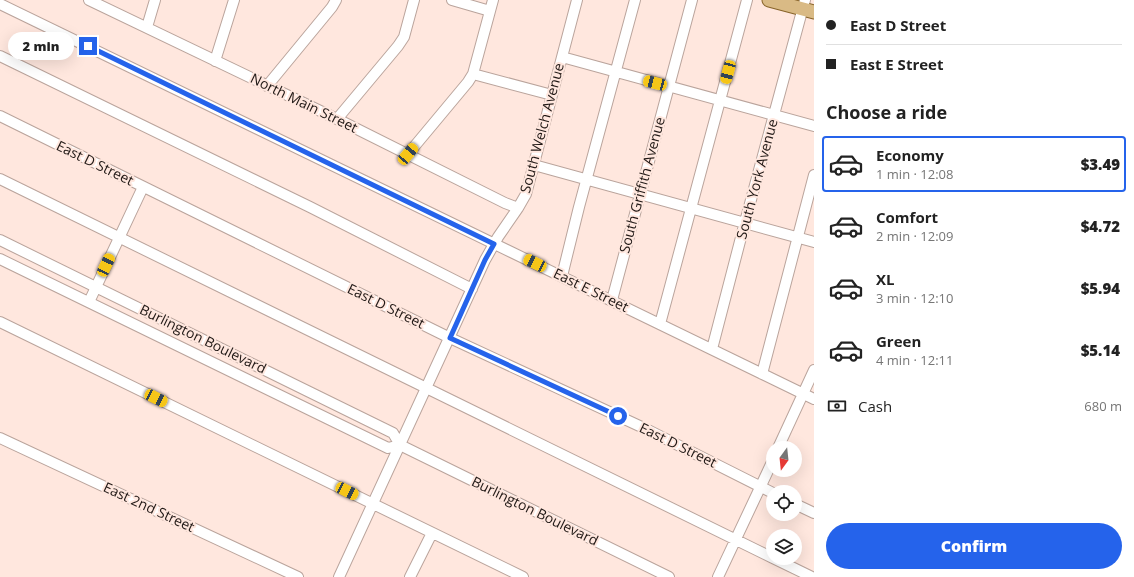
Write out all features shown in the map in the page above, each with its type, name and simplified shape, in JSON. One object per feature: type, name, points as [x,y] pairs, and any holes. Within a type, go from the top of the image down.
[{"type":"main road","points":[[769,0],[807,7]]},
{"type":"street","name":"North Main Street","points":[[90,0],[518,208]]},
{"type":"street","points":[[147,27],[155,0]]},
{"type":"street","points":[[215,61],[234,0]]},
{"type":"street","points":[[267,86],[332,7],[336,0]]},
{"type":"street","points":[[337,119],[404,38],[414,0]]},
{"type":"street","points":[[452,0],[490,11]]},
{"type":"street","points":[[408,154],[468,82],[472,74],[493,0]]},
{"type":"street","name":"South Welch Avenue","points":[[339,577],[472,289],[494,244],[526,194],[578,0]]},
{"type":"street","points":[[562,276],[578,208],[635,0]]},
{"type":"street","name":"South Griffith Avenue","points":[[612,300],[692,0]]},
{"type":"street","points":[[660,324],[748,0]]},
{"type":"street","name":"East E Street","points":[[0,4],[814,399]]},
{"type":"street","name":"South York Avenue","points":[[712,349],[744,222],[774,115],[807,7]]},
{"type":"street","points":[[0,56],[310,207],[472,289]]},
{"type":"street","points":[[562,58],[814,126]]},
{"type":"street","points":[[472,74],[552,95]]},
{"type":"street","name":"East D Street","points":[[0,116],[450,338],[646,429],[766,490]]},
{"type":"street","points":[[534,165],[814,242]]},
{"type":"street","points":[[762,374],[814,175]]},
{"type":"street","points":[[0,179],[766,555]]},
{"type":"street","points":[[89,302],[143,187]]},
{"type":"street","name":"Burlington Boulevard","points":[[0,240],[393,433],[400,445],[669,577]]},
{"type":"street","name":"Burlington Boulevard","points":[[0,259],[388,448],[400,445]]},
{"type":"street","points":[[0,322],[523,577]]},
{"type":"street","points":[[781,441],[814,370]]},
{"type":"street","name":"East 2nd Street","points":[[0,438],[298,577]]},
{"type":"street","points":[[718,577],[766,476]]},
{"type":"street","points":[[802,507],[814,513]]},
{"type":"street","points":[[410,577],[432,533]]},
{"type":"street","points":[[787,565],[812,577]]},
{"type":"route","points":[[88,46],[494,244],[485,260],[450,338],[618,416]]}]
